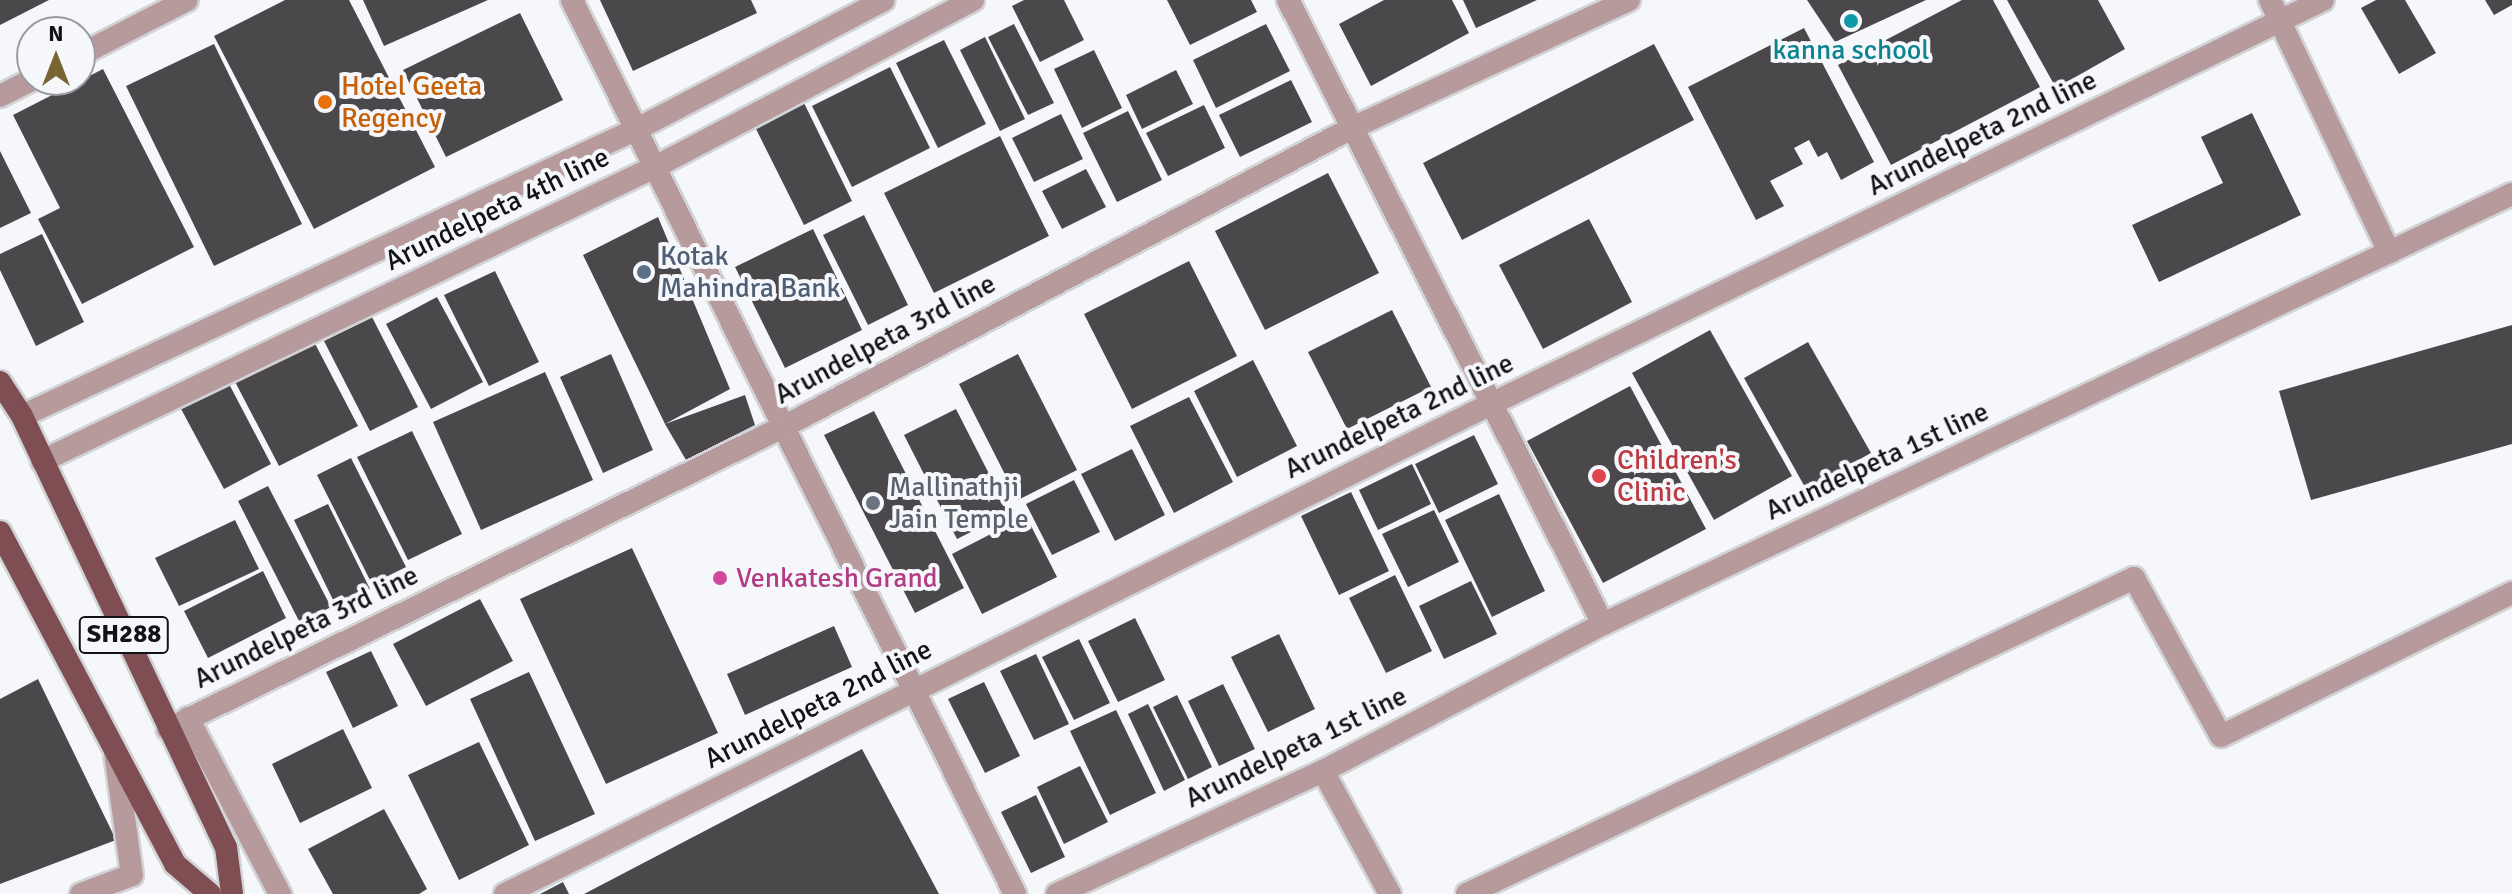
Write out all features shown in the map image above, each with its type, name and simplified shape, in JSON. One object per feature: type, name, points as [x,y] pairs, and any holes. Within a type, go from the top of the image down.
[{"type":"main road","name":"SH288","points":[[0,382],[22,416],[42,461],[178,724],[226,847],[232,894]]},
{"type":"main road","name":"SH288","points":[[0,532],[175,864],[210,894]]},
{"type":"street","points":[[96,47],[187,0]]},
{"type":"street","points":[[572,0],[639,128],[917,688],[1015,894]]},
{"type":"street","name":"Arundelpeta 4th line","points":[[22,416],[639,128],[884,0]]},
{"type":"street","name":"Arundelpeta 4th line","points":[[42,461],[657,166],[973,0]]},
{"type":"street","points":[[1288,0],[1489,405],[1603,624]]},
{"type":"street","name":"Arundelpeta 3rd line","points":[[178,724],[785,426],[1352,128],[1629,0]]},
{"type":"street","points":[[2270,0],[2389,252]]},
{"type":"street","name":"Arundelpeta 2nd line","points":[[505,894],[1489,405],[2323,0]]},
{"type":"street","name":"Arundelpeta 1st line","points":[[1057,894],[1323,771],[1603,624],[2512,194]]},
{"type":"street","points":[[1467,894],[2134,578],[2221,736],[2512,593]]},
{"type":"street","points":[[178,724],[280,894]]},
{"type":"street","points":[[81,894],[137,885],[114,749]]},
{"type":"street","points":[[1323,771],[1390,894]]},
{"type":"building","points":[[0,0],[49,0],[16,16],[0,25]]},
{"type":"building","name":"Hotel Geeta Regency","points":[[285,0],[349,0],[435,167],[314,229],[214,36]]},
{"type":"building","points":[[363,0],[488,0],[384,46]]},
{"type":"building","points":[[600,0],[751,0],[757,13],[633,71]]},
{"type":"building","points":[[1024,0],[1064,0],[1084,40],[1040,62],[1012,6]]},
{"type":"building","points":[[1167,0],[1251,0],[1257,12],[1190,45]]},
{"type":"building","points":[[1384,0],[1452,0],[1469,33],[1371,86],[1339,24]]},
{"type":"building","points":[[1463,0],[1537,0],[1476,28]]},
{"type":"building","name":"kanna school","points":[[1807,0],[1926,0],[1835,42]]},
{"type":"building","points":[[1962,0],[1993,0],[2040,87],[1891,165],[1838,65]]},
{"type":"building","points":[[2007,0],[2098,0],[2125,49],[2056,88]]},
{"type":"building","points":[[2376,0],[2405,0],[2436,53],[2399,74],[2361,8]]},
{"type":"building","points":[[2485,0],[2512,0],[2512,5],[2494,15]]},
{"type":"building","points":[[520,13],[563,100],[446,157],[403,70]]},
{"type":"building","points":[[1014,24],[1054,103],[1028,115],[988,37]]},
{"type":"building","points":[[1266,24],[1290,71],[1216,108],[1193,60]]},
{"type":"building","points":[[1804,28],[1874,162],[1841,180],[1827,152],[1818,157],[1809,140],[1794,148],[1803,164],[1770,181],[1784,206],[1756,220],[1688,87]]},
{"type":"building","points":[[985,37],[1025,119],[1000,131],[960,50]]},
{"type":"building","points":[[944,40],[986,124],[938,148],[896,63]]},
{"type":"building","points":[[214,44],[302,224],[214,266],[126,86]]},
{"type":"building","points":[[1654,44],[1694,120],[1462,240],[1423,163]]},
{"type":"building","points":[[1094,50],[1122,108],[1082,128],[1054,69]]},
{"type":"building","points":[[890,67],[930,148],[852,187],[812,106]]},
{"type":"building","points":[[103,69],[194,247],[82,304],[38,219],[60,208],[13,115],[50,96],[96,96],[96,73]]},
{"type":"building","points":[[1176,70],[1193,104],[1142,129],[1126,95]]},
{"type":"building","points":[[1291,80],[1312,122],[1240,157],[1219,115]]},
{"type":"building","points":[[804,103],[852,201],[804,225],[755,127]]},
{"type":"building","points":[[1204,105],[1225,148],[1168,176],[1146,133]]},
{"type":"building","points":[[1128,111],[1162,180],[1117,202],[1083,133]]},
{"type":"building","points":[[2252,113],[2301,215],[2159,282],[2132,225],[2223,183],[2201,137]]},
{"type":"building","points":[[1061,114],[1083,159],[1034,182],[1012,138]]},
{"type":"building","points":[[1000,136],[1049,236],[934,293],[884,193]]},
{"type":"building","points":[[0,151],[31,213],[0,228]]},
{"type":"building","points":[[1086,169],[1106,207],[1062,229],[1042,191]]},
{"type":"building","points":[[1328,173],[1379,273],[1265,330],[1215,231]]},
{"type":"building","points":[[864,215],[908,305],[868,325],[823,235]]},
{"type":"building","points":[[658,217],[730,389],[665,424],[583,255]]},
{"type":"building","points":[[1589,219],[1632,302],[1543,349],[1499,265]]},
{"type":"building","points":[[813,229],[862,330],[785,368],[735,267]]},
{"type":"building","points":[[42,234],[84,322],[36,346],[0,270],[0,254]]},
{"type":"building","points":[[1189,261],[1237,356],[1132,409],[1084,314]]},
{"type":"building","points":[[495,271],[539,362],[489,386],[444,295]]},
{"type":"building","points":[[437,297],[483,382],[431,409],[386,324]]},
{"type":"building","points":[[1392,310],[1431,387],[1347,429],[1308,352]]},
{"type":"building","points":[[372,317],[418,407],[370,431],[324,341]]},
{"type":"building","points":[[2512,325],[2512,444],[2311,500],[2279,391]]},
{"type":"building","points":[[1710,330],[1792,476],[1714,520],[1632,373]]},
{"type":"building","points":[[310,334],[358,426],[279,466],[231,374]]},
{"type":"building","points":[[1808,342],[1871,453],[1806,489],[1744,378]]},
{"type":"building","points":[[611,354],[653,450],[603,473],[560,377]]},
{"type":"building","points":[[1018,354],[1077,470],[1018,500],[959,384]]},
{"type":"building","points":[[1253,360],[1297,446],[1237,477],[1194,391]]},
{"type":"building","points":[[545,372],[593,480],[481,530],[433,422]]},
{"type":"building","points":[[228,382],[271,464],[224,489],[180,407]]},
{"type":"building","points":[[1630,386],[1706,529],[1603,583],[1527,441]]},
{"type":"building","points":[[745,395],[755,425],[686,460],[665,424]]},
{"type":"building","points":[[1189,397],[1233,482],[1174,513],[1130,426]]},
{"type":"building","points":[[956,409],[1009,513],[957,539],[904,435]]},
{"type":"building","points":[[874,411],[964,588],[915,613],[824,435]]},
{"type":"building","points":[[412,431],[462,534],[408,560],[357,457]]},
{"type":"building","points":[[1474,435],[1498,484],[1439,513],[1415,464]]},
{"type":"building","points":[[1132,449],[1165,515],[1115,541],[1081,474]]},
{"type":"building","points":[[351,458],[406,567],[372,584],[317,475]]},
{"type":"building","points":[[1412,464],[1431,504],[1378,530],[1359,490]]},
{"type":"building","points":[[1074,480],[1100,532],[1052,555],[1026,504]]},
{"type":"building","points":[[268,486],[331,607],[300,623],[238,501]]},
{"type":"building","points":[[1351,492],[1389,571],[1339,595],[1301,516]]},
{"type":"building","points":[[1499,494],[1545,591],[1492,617],[1445,520]]},
{"type":"building","points":[[328,504],[370,589],[336,606],[294,520]]},
{"type":"building","points":[[1434,510],[1459,562],[1408,587],[1382,534]]},
{"type":"building","points":[[1026,516],[1057,577],[982,614],[952,554]]},
{"type":"building","points":[[235,520],[259,569],[179,606],[155,558]]},
{"type":"building","points":[[632,548],[718,733],[606,784],[520,599]]},
{"type":"building","points":[[263,571],[286,618],[208,658],[184,611]]},
{"type":"building","points":[[1395,575],[1432,651],[1386,673],[1349,598]]},
{"type":"building","points":[[1471,581],[1497,634],[1444,659],[1419,606]]},
{"type":"building","points":[[480,599],[513,661],[426,706],[393,644]]},
{"type":"building","points":[[1135,618],[1165,680],[1118,702],[1088,641]]},
{"type":"building","points":[[834,626],[852,667],[745,715],[727,674]]},
{"type":"building","points":[[1279,634],[1315,709],[1268,732],[1231,657]]},
{"type":"building","points":[[1079,639],[1110,703],[1074,720],[1042,657]]},
{"type":"building","points":[[371,651],[398,706],[353,728],[326,672]]},
{"type":"building","points":[[1036,654],[1069,724],[1034,740],[1000,671]]},
{"type":"building","points":[[529,672],[595,814],[535,841],[470,699]]},
{"type":"building","points":[[38,679],[116,840],[0,884],[0,699]]},
{"type":"building","points":[[984,682],[1020,756],[985,773],[948,699]]},
{"type":"building","points":[[1223,684],[1255,749],[1219,766],[1188,701]]},
{"type":"building","points":[[1177,695],[1212,767],[1188,779],[1153,707]]},
{"type":"building","points":[[1148,704],[1185,780],[1164,791],[1128,714]]},
{"type":"building","points":[[1116,710],[1156,793],[1110,815],[1070,731]]},
{"type":"building","points":[[343,729],[372,788],[300,823],[272,764]]},
{"type":"building","points":[[479,742],[529,845],[459,880],[408,775]]},
{"type":"building","points":[[862,749],[939,894],[584,894]]},
{"type":"building","points":[[1080,766],[1108,822],[1064,844],[1037,787]]},
{"type":"building","points":[[1036,795],[1065,857],[1031,873],[1001,812]]},
{"type":"building","points":[[384,809],[427,889],[419,894],[333,894],[308,849]]},
{"type":"building","points":[[563,882],[569,894],[540,894]]},
{"type":"place","name":"kanna school","points":[[1851,21]]},
{"type":"place","name":"Hotel Geeta Regency","points":[[325,102]]},
{"type":"place","name":"Kotak Mahindra Bank","points":[[644,272]]},
{"type":"place","name":"Children's Clinic","points":[[1599,476]]},
{"type":"place","name":"Mallinathji Jain Temple","points":[[873,503]]},
{"type":"place","name":"Venkatesh Grand","points":[[720,578]]}]
